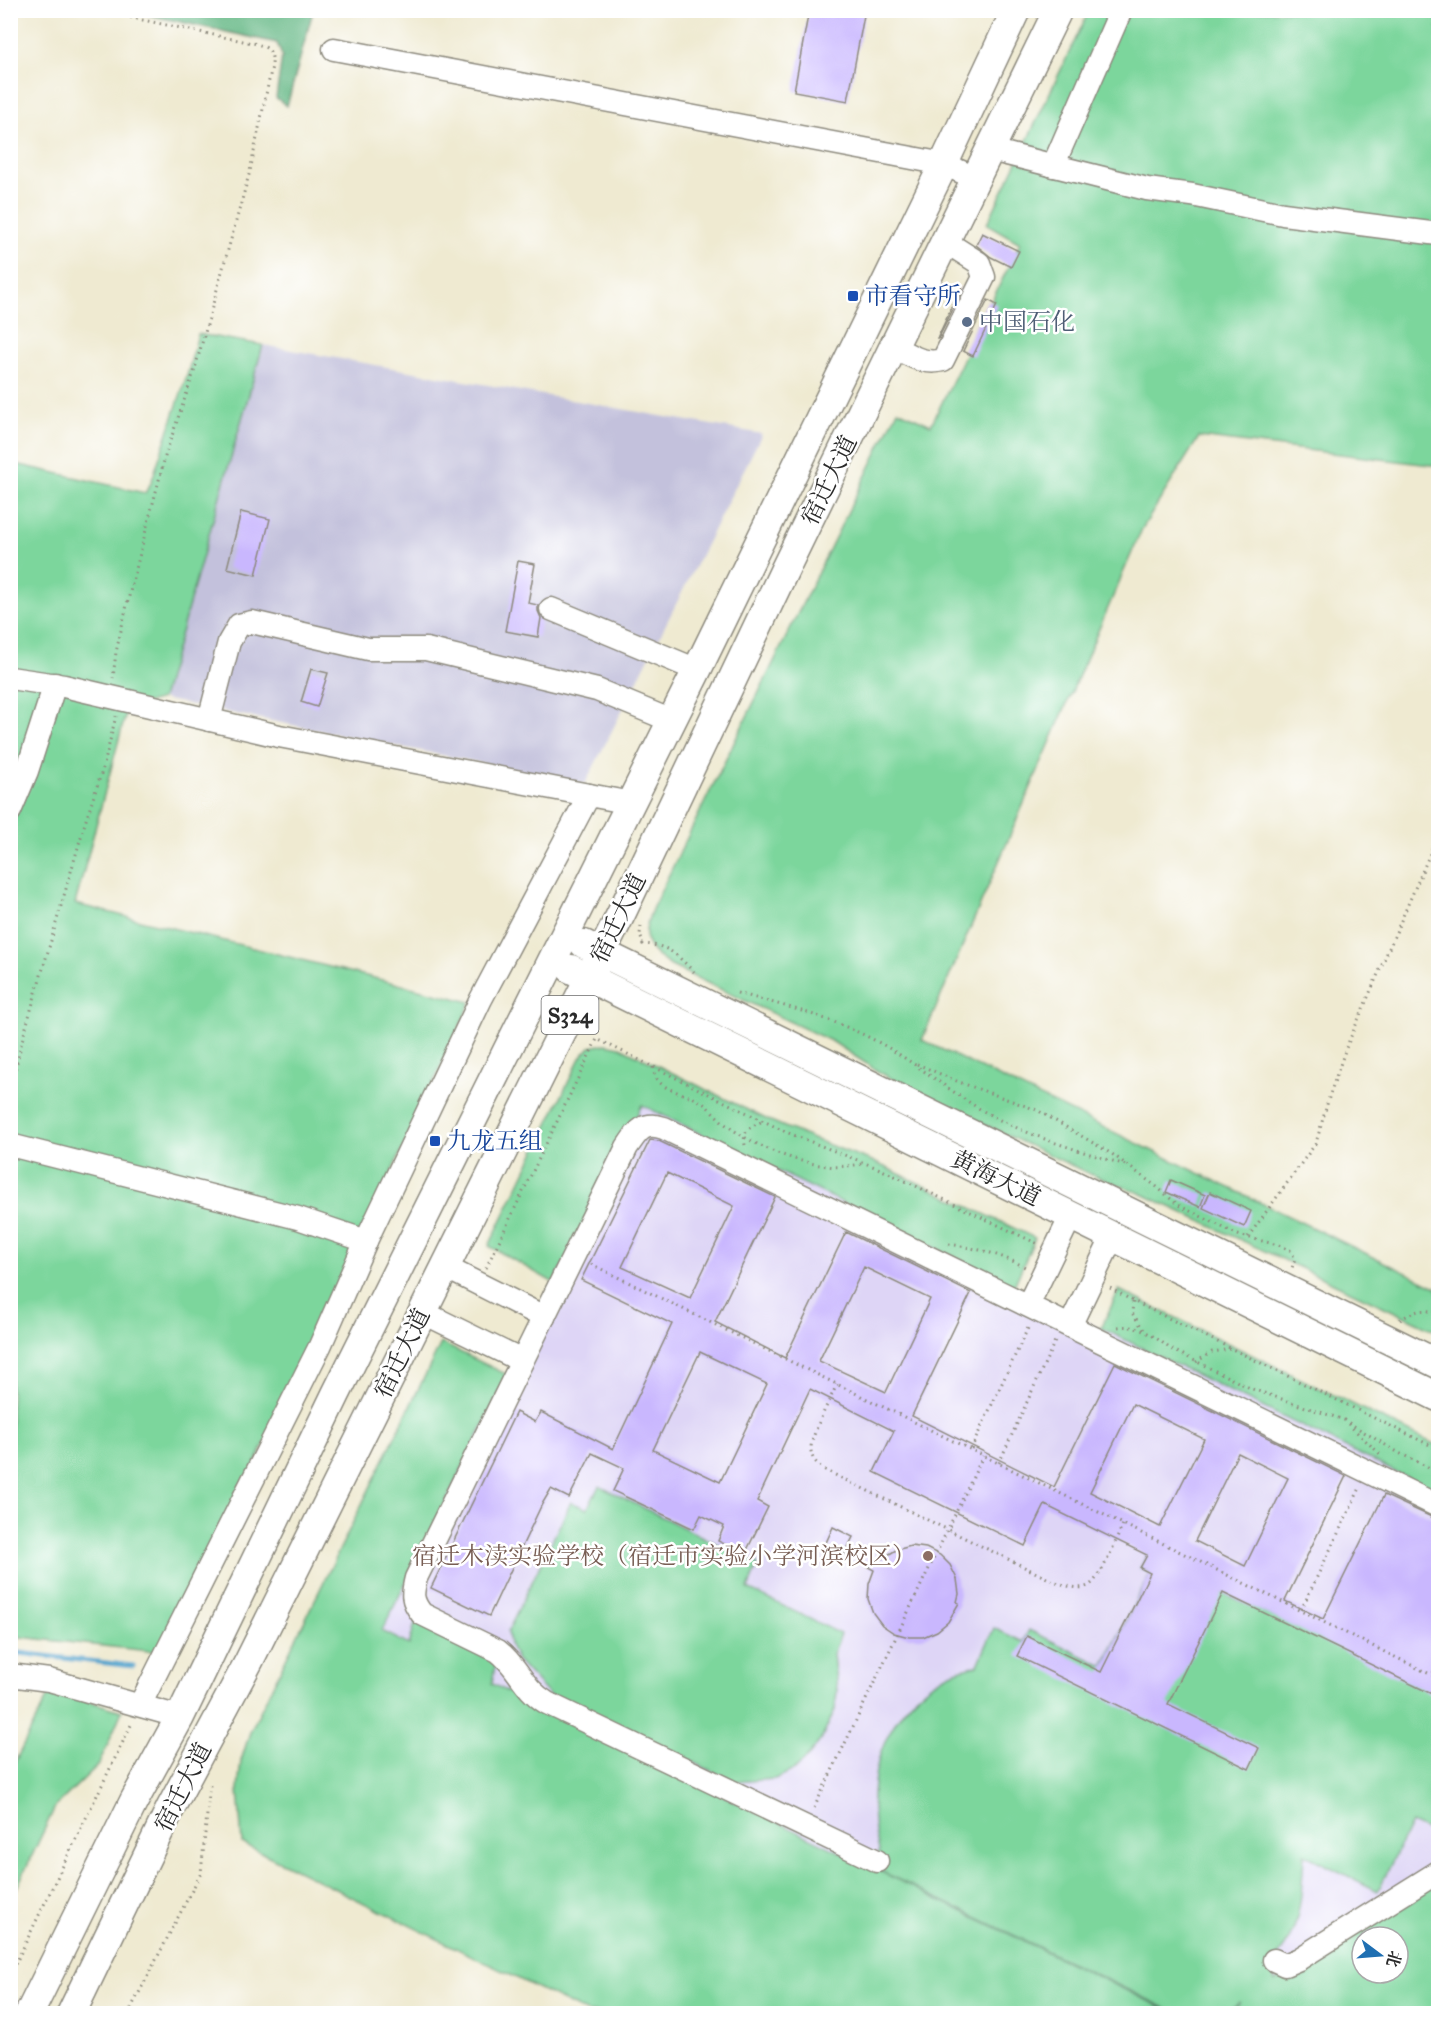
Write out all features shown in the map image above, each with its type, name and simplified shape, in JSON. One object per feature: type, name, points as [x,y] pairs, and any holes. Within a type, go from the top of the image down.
[{"type":"main road","name":"宿迁大道","points":[[29,2013],[134,1801],[180,1717],[336,1394],[672,721],[944,164],[1016,10]]},
{"type":"main road","name":"宿迁大道","points":[[71,2013],[171,1807],[249,1661],[589,978],[785,569],[1058,10]]},
{"type":"main road","name":"黄海大道","points":[[566,935],[1438,1364]]},
{"type":"main road","name":"黄海大道","points":[[553,960],[1438,1397]]},
{"type":"street","points":[[1053,166],[1121,10]]},
{"type":"street","points":[[334,50],[944,164],[977,179]]},
{"type":"street","points":[[991,150],[1147,189],[1192,195],[1283,213],[1438,234]]},
{"type":"street","points":[[894,347],[919,360],[935,362],[943,360],[984,277],[979,263],[946,242]]},
{"type":"street","points":[[551,609],[697,670]]},
{"type":"street","points":[[209,720],[229,642],[240,625],[252,622],[368,649],[426,649],[597,690],[672,721]]},
{"type":"street","points":[[10,678],[55,684],[279,736],[631,803]]},
{"type":"street","points":[[10,811],[27,771],[55,684]]},
{"type":"street","points":[[140,1705],[320,1346],[366,1241],[481,999],[588,795]]},
{"type":"street","points":[[877,1861],[547,1703],[528,1688],[508,1659],[498,1651],[422,1614],[414,1605],[413,1592],[416,1578],[627,1147],[643,1127],[653,1124],[664,1128],[1098,1340],[1377,1465],[1438,1506]]},
{"type":"street","points":[[10,1145],[297,1218],[366,1241]]},
{"type":"street","points":[[1032,1308],[1043,1275],[1071,1216]]},
{"type":"street","points":[[1067,1324],[1113,1236]]},
{"type":"street","points":[[445,1267],[544,1317]]},
{"type":"street","points":[[422,1312],[522,1361]]},
{"type":"street","points":[[10,1675],[49,1680],[180,1717]]},
{"type":"street","points":[[1274,1960],[1286,1965],[1299,1959],[1438,1872]]},
{"type":"path","points":[[10,1092],[22,1041],[104,765],[120,699],[113,678],[116,652],[130,592],[166,453],[194,372],[250,171],[273,54],[268,47],[257,44],[95,10]]},
{"type":"path","points":[[1248,1237],[1316,1143],[1346,1048],[1438,834]]},
{"type":"path","points":[[642,924],[640,934],[644,950]]},
{"type":"path","points":[[642,944],[668,948],[694,972]]},
{"type":"path","points":[[732,992],[840,1023],[910,1061],[941,1081],[961,1098],[1002,1121],[1027,1133],[1129,1166]]},
{"type":"path","points":[[910,1061],[959,1082],[1037,1110],[1062,1123],[1129,1166],[1178,1205],[1212,1224],[1238,1235],[1290,1250],[1295,1258],[1291,1272]]},
{"type":"path","points":[[653,1067],[654,1075],[663,1086],[692,1097],[707,1106],[727,1126],[762,1146],[807,1162],[828,1166],[866,1163]]},
{"type":"path","points":[[750,1153],[744,1145],[743,1136],[746,1130],[763,1121]]},
{"type":"path","points":[[940,1243],[996,1253],[1043,1275]]},
{"type":"path","points":[[574,1256],[1438,1678]]},
{"type":"path","points":[[1133,1301],[1132,1312],[1145,1332]]},
{"type":"path","points":[[971,1449],[1032,1308]]},
{"type":"path","points":[[1406,1328],[1396,1322],[1412,1312],[1426,1310],[1438,1314]]},
{"type":"path","points":[[999,1463],[1067,1324]]},
{"type":"path","points":[[1098,1340],[1116,1328],[1125,1326],[1145,1332],[1169,1348],[1252,1389],[1344,1420],[1438,1472]]},
{"type":"path","points":[[1196,1362],[1212,1352],[1232,1349]]},
{"type":"path","points":[[837,1384],[813,1438],[810,1450],[814,1461],[825,1470],[947,1530],[1051,1580],[1079,1588],[1089,1586],[1098,1576],[1123,1524]]},
{"type":"path","points":[[1300,1610],[1377,1465],[1344,1420]]},
{"type":"path","points":[[805,1826],[983,1456]]},
{"type":"path","points":[[10,1975],[140,1705]]},
{"type":"path","points":[[128,2013],[201,1873],[211,1779]]},
{"type":"shaded area","points":[[263,345],[762,434],[585,784],[162,699]]},
{"type":"shaded area","name":"宿迁木渎实验学校（宿迁市实验小学河滨校区）","points":[[642,1105],[1438,1493],[1438,1879],[1365,1925],[1350,1925],[1350,1934],[1224,2013],[1173,2013],[491,1684],[496,1660],[416,1620],[409,1645],[382,1630]]},
{"type":"green space","points":[[130,11],[313,11],[287,106],[276,98],[282,56],[277,43]]},
{"type":"green space","points":[[1089,11],[1438,11],[1438,466],[1199,437],[1142,529],[922,1040],[1438,1288],[1438,1332],[1140,1193],[1090,1174],[938,1103],[879,1072],[833,1042],[671,966],[655,954],[647,941],[647,926],[653,907],[898,410],[931,425],[1020,243],[987,224]]},
{"type":"green space","points":[[198,334],[263,345],[162,699],[127,709],[75,904],[471,1002],[167,1653],[11,1636],[11,463],[145,493],[151,483],[188,372]]},
{"type":"green space","points":[[606,1044],[620,1047],[766,1119],[872,1161],[1035,1238],[1014,1286],[642,1105],[554,1283],[489,1246],[580,1058],[590,1047]]},
{"type":"green space","points":[[1119,1290],[1438,1446],[1438,1493],[1101,1328]]},
{"type":"green space","points":[[441,1343],[508,1375],[382,1631],[409,1645],[416,1620],[496,1660],[492,1684],[1173,2013],[588,2013],[242,1843],[238,1789],[241,1761],[250,1732]]},
{"type":"green space","points":[[599,1486],[758,1564],[748,1589],[841,1634],[833,1654],[837,1691],[835,1710],[822,1738],[794,1770],[775,1779],[736,1782],[552,1698],[516,1659],[510,1645],[508,1631],[571,1502],[587,1509]]},
{"type":"green space","points":[[1147,1555],[1438,1694],[1438,1836],[1411,1823],[1378,1891],[1304,1854],[1303,1878],[1295,1924],[1286,1945],[1269,1968],[1275,1981],[1350,1934],[1350,1985],[1410,1985],[1410,1925],[1364,1925],[1438,1879],[1438,2013],[1224,2013],[1240,2003],[1222,2013],[1176,2013],[874,1868],[879,1853],[873,1809],[877,1767],[891,1729],[916,1697],[932,1684],[954,1672],[978,1665],[994,1628],[1023,1642],[1029,1630],[1103,1666],[1150,1573],[1140,1568]]},
{"type":"green space","points":[[51,1690],[122,1711],[99,1764],[55,1807],[11,1900],[10,1772]]},
{"type":"building","points":[[809,10],[865,10],[848,101],[794,91]]},
{"type":"building","points":[[982,233],[1019,251],[1011,267],[991,257],[976,245]]},
{"type":"building","points":[[961,287],[963,289],[937,339]]},
{"type":"building","points":[[988,300],[997,305],[973,356],[963,351]]},
{"type":"building","points":[[241,512],[270,519],[256,575],[227,568]]},
{"type":"building","points":[[518,561],[535,564],[528,603],[538,605],[541,618],[538,637],[505,631]]},
{"type":"building","points":[[311,669],[328,673],[317,707],[301,702]]},
{"type":"building","points":[[650,1140],[659,1141],[775,1197],[715,1322],[785,1358],[846,1232],[971,1293],[912,1416],[1054,1487],[1115,1363],[1346,1476],[1285,1601],[1323,1619],[1384,1495],[1438,1520],[1438,1660],[1433,1672],[1438,1674],[1438,1697],[1223,1593],[1168,1704],[1259,1748],[1249,1769],[1017,1656],[1027,1636],[1101,1672],[1150,1573],[1140,1568],[1147,1555],[1045,1505],[1025,1546],[874,1472],[894,1431],[810,1389],[757,1501],[768,1507],[745,1554],[718,1541],[724,1526],[701,1515],[694,1529],[613,1491],[624,1468],[592,1453],[569,1498],[551,1489],[489,1616],[431,1588],[516,1412],[535,1422],[541,1412],[613,1449],[672,1324],[581,1280]],"holes":[[[667,1173],[734,1206],[690,1298],[622,1267]],[[864,1267],[930,1299],[886,1392],[819,1361]],[[700,1352],[767,1384],[720,1482],[653,1450]],[[1133,1404],[1204,1439],[1160,1527],[1090,1492]],[[1238,1453],[1288,1478],[1245,1566],[1195,1541]]]},
{"type":"building","points":[[1171,1180],[1205,1195],[1200,1207],[1166,1192]]},
{"type":"building","points":[[1210,1192],[1251,1211],[1244,1227],[1203,1208]]},
{"type":"building","points":[[833,1527],[853,1537],[844,1555],[825,1545]]},
{"type":"building","points":[[911,1546],[926,1548],[940,1555],[950,1565],[957,1579],[959,1594],[957,1602],[959,1603],[948,1622],[937,1631],[923,1637],[909,1637],[894,1633],[882,1625],[873,1613],[868,1599],[869,1584],[874,1570],[868,1567],[896,1550]]},
{"type":"waterway","points":[[10,1652],[133,1666]]},
{"type":"place","name":"市看守所","points":[[853,296]]},
{"type":"place","name":"中国石化","points":[[967,322]]},
{"type":"place","name":"九龙五组","points":[[435,1141]]},
{"type":"place","name":"宿迁木渎实验学校（宿迁市实验小学河滨校区）","points":[[928,1556]]}]
